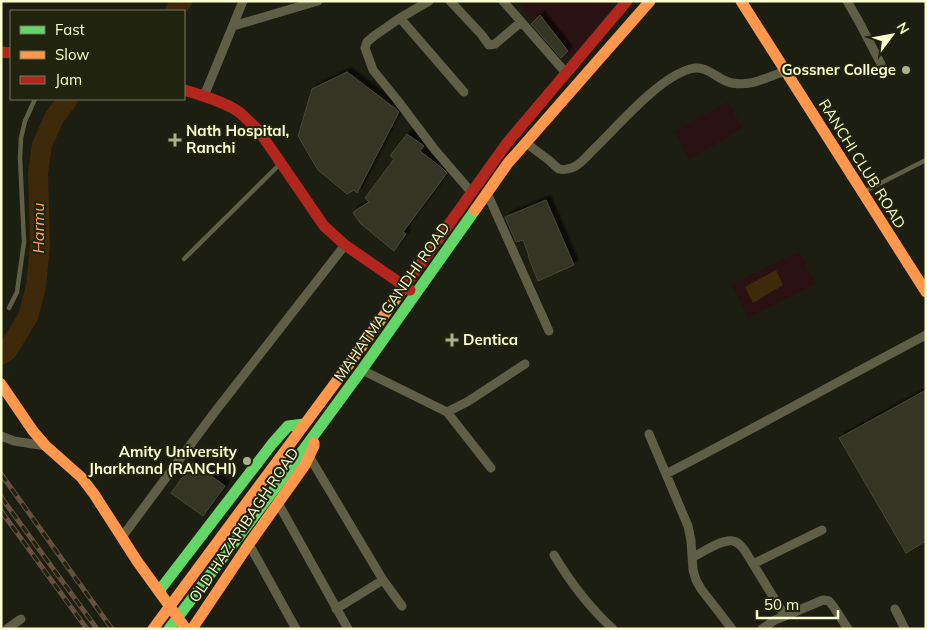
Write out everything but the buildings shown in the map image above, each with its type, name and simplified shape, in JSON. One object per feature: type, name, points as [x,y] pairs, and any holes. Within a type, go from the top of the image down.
[{"type":"main road","name":"MAHATMA GANDHI ROAD","points":[[153,629],[405,287],[507,143],[627,1]]},
{"type":"main road","name":"MAHATMA GANDHI ROAD","points":[[170,629],[417,294],[508,163],[650,1]]},
{"type":"main road","name":"RANCHI CLUB ROAD","points":[[741,1],[926,292]]},
{"type":"main road","points":[[185,90],[204,96],[238,111],[248,119],[324,226],[345,245],[417,294]]},
{"type":"main road","points":[[3,386],[33,432],[81,477],[94,494],[137,562],[186,629]]},
{"type":"main road","points":[[159,591],[272,444],[288,426],[304,424]]},
{"type":"main road","name":"OLD HAZARIBAGH ROAD","points":[[192,629],[305,465],[314,446],[314,436]]},
{"type":"street","points":[[204,96],[243,1]]},
{"type":"street","points":[[233,26],[318,1]]},
{"type":"street","points":[[430,1],[374,36],[367,42],[365,48],[373,70],[435,150],[472,193]]},
{"type":"street","points":[[450,1],[489,44],[495,44],[521,22]]},
{"type":"street","points":[[503,1],[566,73]]},
{"type":"street","points":[[847,1],[880,64]]},
{"type":"street","points":[[400,18],[464,92]]},
{"type":"street","points":[[526,142],[559,168],[568,169],[575,166],[606,138],[642,100],[665,82],[690,68],[708,70],[731,83],[755,83],[786,71]]},
{"type":"street","points":[[487,193],[549,331]]},
{"type":"street","points":[[122,537],[214,413],[345,245]]},
{"type":"street","points":[[666,474],[733,440],[926,335]]},
{"type":"street","points":[[447,412],[467,402],[525,364]]},
{"type":"street","points":[[361,371],[447,412],[491,468]]},
{"type":"street","points":[[648,434],[688,526],[693,570],[696,580],[732,629]]},
{"type":"street","points":[[1,436],[14,441],[46,446]]},
{"type":"street","points":[[309,456],[383,580],[402,606]]},
{"type":"street","points":[[278,503],[348,629]]},
{"type":"street","points":[[753,564],[822,530]]},
{"type":"street","points":[[693,557],[728,541],[734,541],[739,544],[785,616]]},
{"type":"street","points":[[249,544],[296,629]]},
{"type":"street","points":[[554,555],[585,599],[613,629]]},
{"type":"street","points":[[336,609],[383,580]]},
{"type":"street","points":[[762,629],[775,620],[823,600],[829,601],[848,629]]},
{"type":"street","points":[[895,609],[905,629]]},
{"type":"street","points":[[7,629],[21,619]]},
{"type":"lane","points":[[9,308],[17,292],[24,242],[20,158],[21,138],[25,121],[36,100]]},
{"type":"lane","points":[[862,192],[926,160]]},
{"type":"lane","points":[[184,259],[281,164]]},
{"type":"shaded area","points":[[517,1],[617,1],[570,59]]},
{"type":"shaded area","points":[[728,102],[742,128],[689,160],[675,131]]},
{"type":"shaded area","points":[[799,252],[816,284],[748,318],[732,284]]},
{"type":"shaded area","points":[[776,270],[783,285],[753,303],[745,287]]},
{"type":"waterway","name":"Harmu","points":[[176,10],[182,1]]},
{"type":"waterway","name":"Harmu","points":[[1,355],[7,351],[28,317],[36,286],[40,246],[38,173],[42,145],[54,118],[67,100]]},
{"type":"railway","points":[[1,474],[112,629]]},
{"type":"railway","points":[[1,497],[97,629]]},
{"type":"railway","points":[[1,511],[87,629]]},
{"type":"traffic: fast","points":[[169,629],[361,371],[475,210]]},
{"type":"traffic: fast","points":[[159,591],[272,444],[288,426],[304,424]]},
{"type":"traffic: slow","points":[[475,210],[508,163],[650,1]]},
{"type":"traffic: slow","points":[[741,1],[926,292]]},
{"type":"traffic: slow","points":[[153,629],[402,290]]},
{"type":"traffic: slow","points":[[1,384],[33,431],[46,446],[81,477],[94,494],[137,561],[186,629]]},
{"type":"traffic: slow","points":[[192,629],[305,465],[314,443]]},
{"type":"traffic: jam","points":[[402,290],[507,143],[627,1]]},
{"type":"traffic: jam","points":[[1,52],[10,53]]},
{"type":"traffic: jam","points":[[185,90],[220,102],[242,114],[259,131],[324,226],[345,245],[410,290]]},
{"type":"place","name":"Gossner College","points":[[906,70]]},
{"type":"place","name":"Nath Hospital, Ranchi","points":[[175,140]]},
{"type":"place","name":"Dentica","points":[[452,340]]},
{"type":"place","name":"Amity University Jharkhand (RANCHI)","points":[[247,461]]}]
